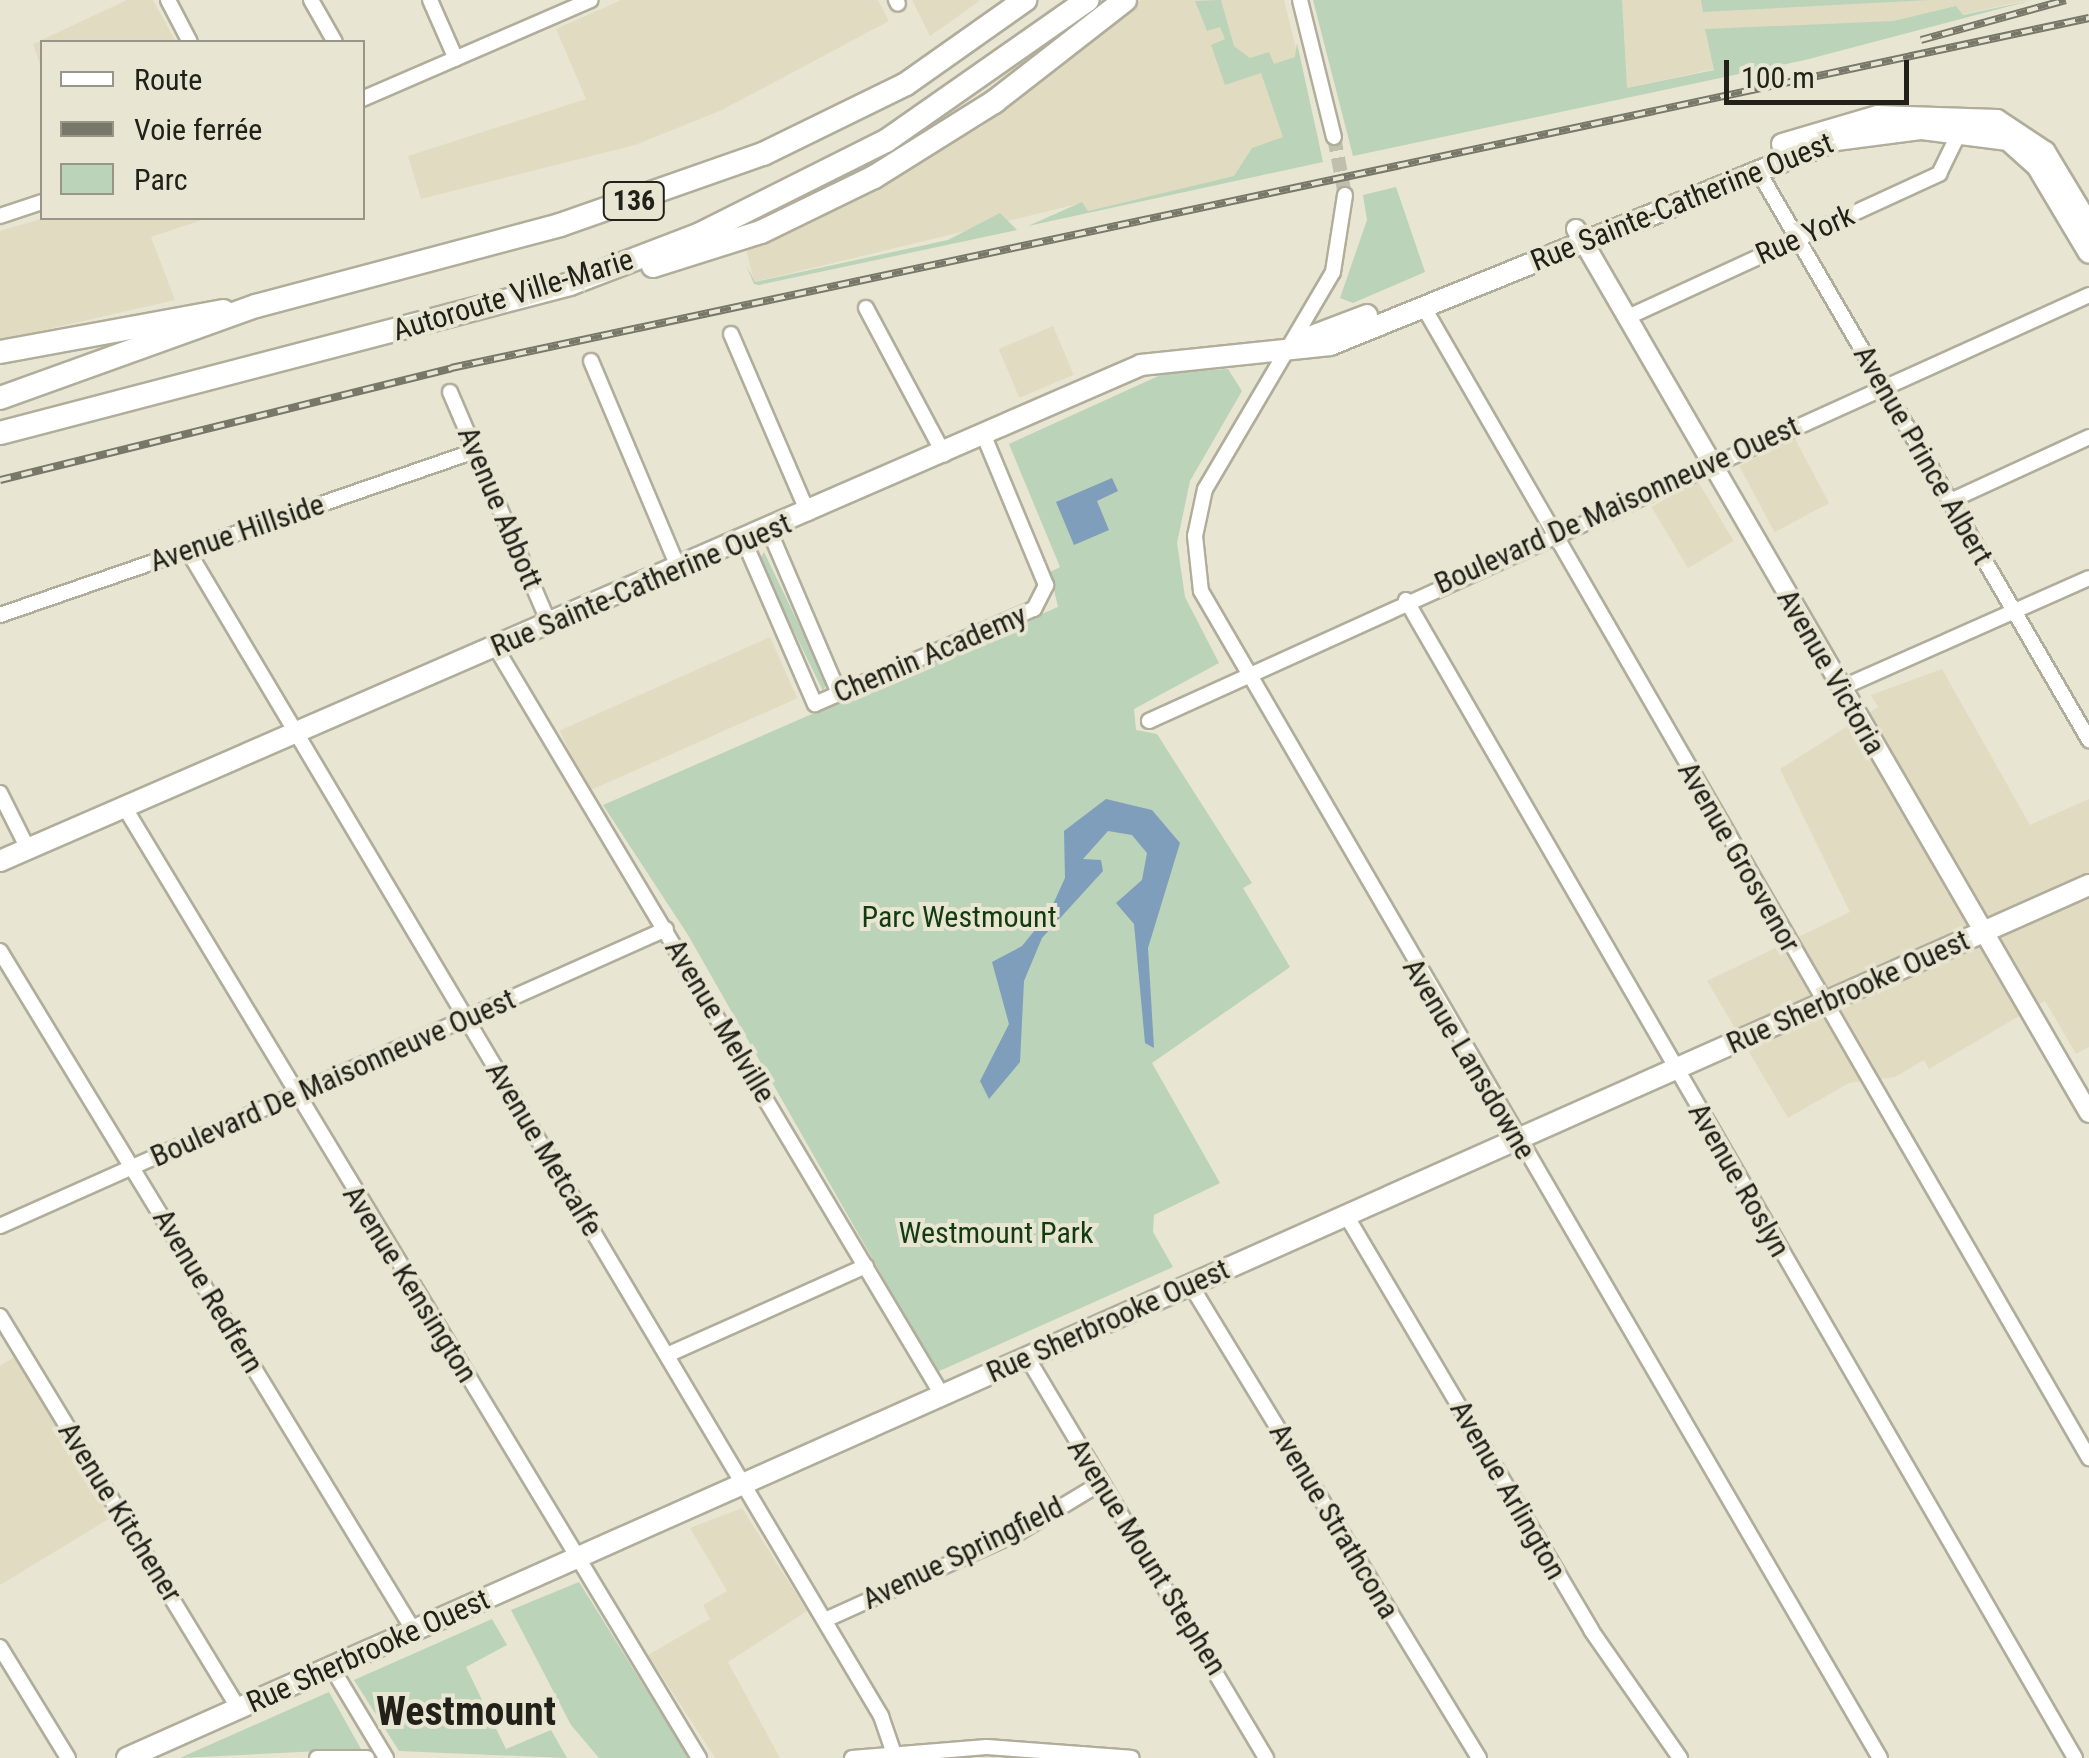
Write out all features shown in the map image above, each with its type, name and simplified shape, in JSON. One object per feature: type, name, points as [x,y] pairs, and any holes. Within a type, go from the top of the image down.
[{"type":"highway","name":"Autoroute Ville-Marie","points":[[0,398],[256,306],[560,224],[763,154],[906,84],[1025,0]]},
{"type":"highway","name":"Autoroute Ville-Marie","points":[[0,434],[570,284],[838,168],[969,88],[1087,0]]},
{"type":"highway","points":[[570,284],[734,242],[843,194],[973,117],[1125,0]]},
{"type":"highway","points":[[0,352],[256,306]]},
{"type":"main road","name":"Rue Sainte-Catherine Ouest","points":[[0,860],[808,514],[1158,359],[1290,344],[1330,345],[1828,126],[1911,114],[1997,120],[2025,134],[2089,225]]},
{"type":"main road","name":"Rue Sainte-Catherine Ouest","points":[[1290,344],[1758,169],[1865,133],[1960,130],[1997,136],[2028,155],[2089,253]]},
{"type":"main road","name":"Rue Sherbrooke Ouest","points":[[127,1758],[2089,886]]},
{"type":"street","points":[[168,0],[189,40]]},
{"type":"street","points":[[312,0],[334,40]]},
{"type":"street","points":[[430,0],[456,59]]},
{"type":"street","points":[[365,95],[456,59],[561,6],[591,0]]},
{"type":"street","points":[[1300,0],[1334,137]]},
{"type":"street","name":"Rue York","points":[[1626,318],[1940,174],[1960,130]]},
{"type":"street","name":"Avenue Prince Albert","points":[[1758,169],[2088,734]]},
{"type":"street","name":"Avenue Lansdowne","points":[[1345,195],[1338,263],[1212,472],[1196,520],[1201,591],[1243,672],[1880,1758]]},
{"type":"street","points":[[1,212],[40,202]]},
{"type":"street","name":"Avenue Victoria","points":[[1579,235],[2089,1113]]},
{"type":"street","name":"Boulevard De Maisonneuve Ouest","points":[[1150,721],[1243,672],[2089,295]]},
{"type":"street","name":"Avenue Grosvenor","points":[[1423,306],[2089,1458]]},
{"type":"street","points":[[866,308],[944,454]]},
{"type":"street","points":[[731,334],[808,514]]},
{"type":"street","points":[[591,361],[679,569]]},
{"type":"street","name":"Avenue Abbott","points":[[450,392],[550,625]]},
{"type":"street","name":"Chemin Academy","points":[[744,541],[815,704],[1045,601],[984,436]]},
{"type":"street","points":[[1950,501],[2089,437]]},
{"type":"street","name":"Avenue Hillside","points":[[0,614],[475,451]]},
{"type":"street","points":[[768,530],[839,693]]},
{"type":"street","name":"Avenue Metcalfe","points":[[188,551],[824,1620],[893,1751]]},
{"type":"street","points":[[1841,688],[2089,578]]},
{"type":"street","name":"Avenue Roslyn","points":[[1406,600],[2074,1758]]},
{"type":"street","name":"Avenue Melville","points":[[496,648],[942,1394]]},
{"type":"street","points":[[0,793],[28,849]]},
{"type":"street","name":"Avenue Kensington","points":[[125,808],[293,1095],[700,1758]]},
{"type":"street","name":"Boulevard De Maisonneuve Ouest","points":[[0,1226],[666,929]]},
{"type":"street","name":"Avenue Redfern","points":[[0,952],[414,1632]]},
{"type":"street","name":"Avenue Arlington","points":[[1346,1215],[1591,1630],[1680,1758]]},
{"type":"street","points":[[667,1355],[866,1266]]},
{"type":"street","name":"Avenue Strathcona","points":[[1190,1284],[1479,1758]]},
{"type":"street","name":"Avenue Kitchener","points":[[0,1316],[238,1709]]},
{"type":"street","name":"Avenue Mount Stephen","points":[[1027,1357],[1266,1758]]},
{"type":"street","name":"Avenue Springfield","points":[[824,1620],[1018,1533],[1101,1484]]},
{"type":"street","points":[[0,1646],[68,1758]]},
{"type":"street","points":[[332,1668],[386,1758]]},
{"type":"street","points":[[2074,1758],[2089,1749]]},
{"type":"street","points":[[852,1758],[893,1751],[1132,1758]]},
{"type":"street","points":[[317,1758],[367,1758]]},
{"type":"shaded area","points":[[127,0],[153,0],[175,40],[42,40]]},
{"type":"shaded area","points":[[621,0],[878,0],[889,21],[722,110],[635,145],[421,199],[408,156],[586,99],[556,29]]},
{"type":"shaded area","points":[[912,0],[981,0],[930,36]]},
{"type":"shaded area","points":[[1141,0],[1284,0],[1319,141],[1249,173],[1088,211],[1082,203],[754,282],[746,248],[982,127]]},
{"type":"shaded area","points":[[1403,0],[2028,0],[1627,88]]},
{"type":"shaded area","points":[[40,41],[40,65],[33,44]]},
{"type":"shaded area","points":[[40,219],[202,220],[151,237],[175,300],[0,340],[0,231]]},
{"type":"shaded area","points":[[1053,326],[1074,375],[1019,398],[999,349]]},
{"type":"shaded area","points":[[1794,437],[1829,503],[1774,532],[1739,466]]},
{"type":"shaded area","points":[[1697,480],[1734,541],[1688,568],[1652,507]]},
{"type":"shaded area","points":[[770,637],[797,698],[587,792],[560,731]]},
{"type":"shaded area","points":[[1942,669],[2030,825],[2089,799],[2089,1047],[2076,1054],[2045,1001],[1929,1069],[1924,1060],[1895,1077],[1849,1083],[1788,1118],[1707,981],[1850,912],[1780,769],[1878,707],[1871,695]]},
{"type":"shaded area","points":[[22,1352],[112,1517],[0,1585],[0,1366]]},
{"type":"shaded area","points":[[742,1508],[807,1611],[728,1662],[780,1758],[715,1758],[648,1655],[710,1619],[703,1605],[727,1591],[690,1528]]},
{"type":"green space","points":[[1221,0],[1234,46],[1250,58],[1269,52],[1274,64],[1295,57],[1297,43],[1323,162],[1028,226],[1082,202],[1088,211],[1234,176],[1252,148],[1283,137],[1261,73],[1225,85],[1211,45],[1225,39],[1220,27],[1207,31],[1195,1]]},
{"type":"green space","points":[[1313,0],[1622,0],[1627,88],[1714,70],[1705,29],[1894,21],[1956,6],[1963,15],[2033,0],[1805,60],[1353,156]]},
{"type":"green space","points":[[1701,0],[1930,0],[1703,12]]},
{"type":"green space","points":[[1396,187],[1425,272],[1353,303],[1340,298],[1367,220],[1363,195]]},
{"type":"green space","points":[[1000,213],[1017,230],[759,285],[754,284],[746,265],[755,282],[948,240]]},
{"type":"green space","name":"Parc Westmount","points":[[1228,369],[1242,391],[1190,481],[1177,543],[1185,597],[1219,663],[1134,709],[1136,730],[1157,734],[1252,883],[1243,888],[1290,967],[1152,1063],[1220,1183],[1154,1215],[1153,1232],[1173,1267],[937,1372],[688,935],[603,805],[1058,607],[1050,572],[1060,567],[1009,444],[1165,373]]},
{"type":"green space","points":[[764,552],[827,683],[823,691],[759,560]]},
{"type":"green space","points":[[579,1582],[688,1758],[599,1758],[571,1725],[511,1610]]},
{"type":"green space","points":[[492,1619],[507,1645],[466,1667],[506,1749],[551,1730],[567,1758],[399,1751],[354,1680]]},
{"type":"green space","points":[[329,1692],[361,1749],[180,1758],[277,1715]]},
{"type":"water","points":[[1112,478],[1118,491],[1097,501],[1109,530],[1074,545],[1056,502]]},
{"type":"water","points":[[1106,799],[1152,810],[1180,843],[1148,948],[1154,1048],[1145,1043],[1134,924],[1116,903],[1142,880],[1147,853],[1132,835],[1108,831],[1083,859],[1101,860],[1103,871],[1042,938],[1024,981],[1020,1062],[989,1099],[980,1081],[1009,1024],[992,962],[1022,946],[1049,913],[1065,878],[1064,831]]},
{"type":"tunnel","points":[[1334,137],[1345,195]]},
{"type":"railway","points":[[1921,40],[2066,0]]},
{"type":"railway","points":[[0,480],[451,368],[2089,18]]},
{"type":"district","name":"Westmount","points":[[466,1712]]},
{"type":"park label","name":"Westmount Park","points":[[996,1233]]}]
